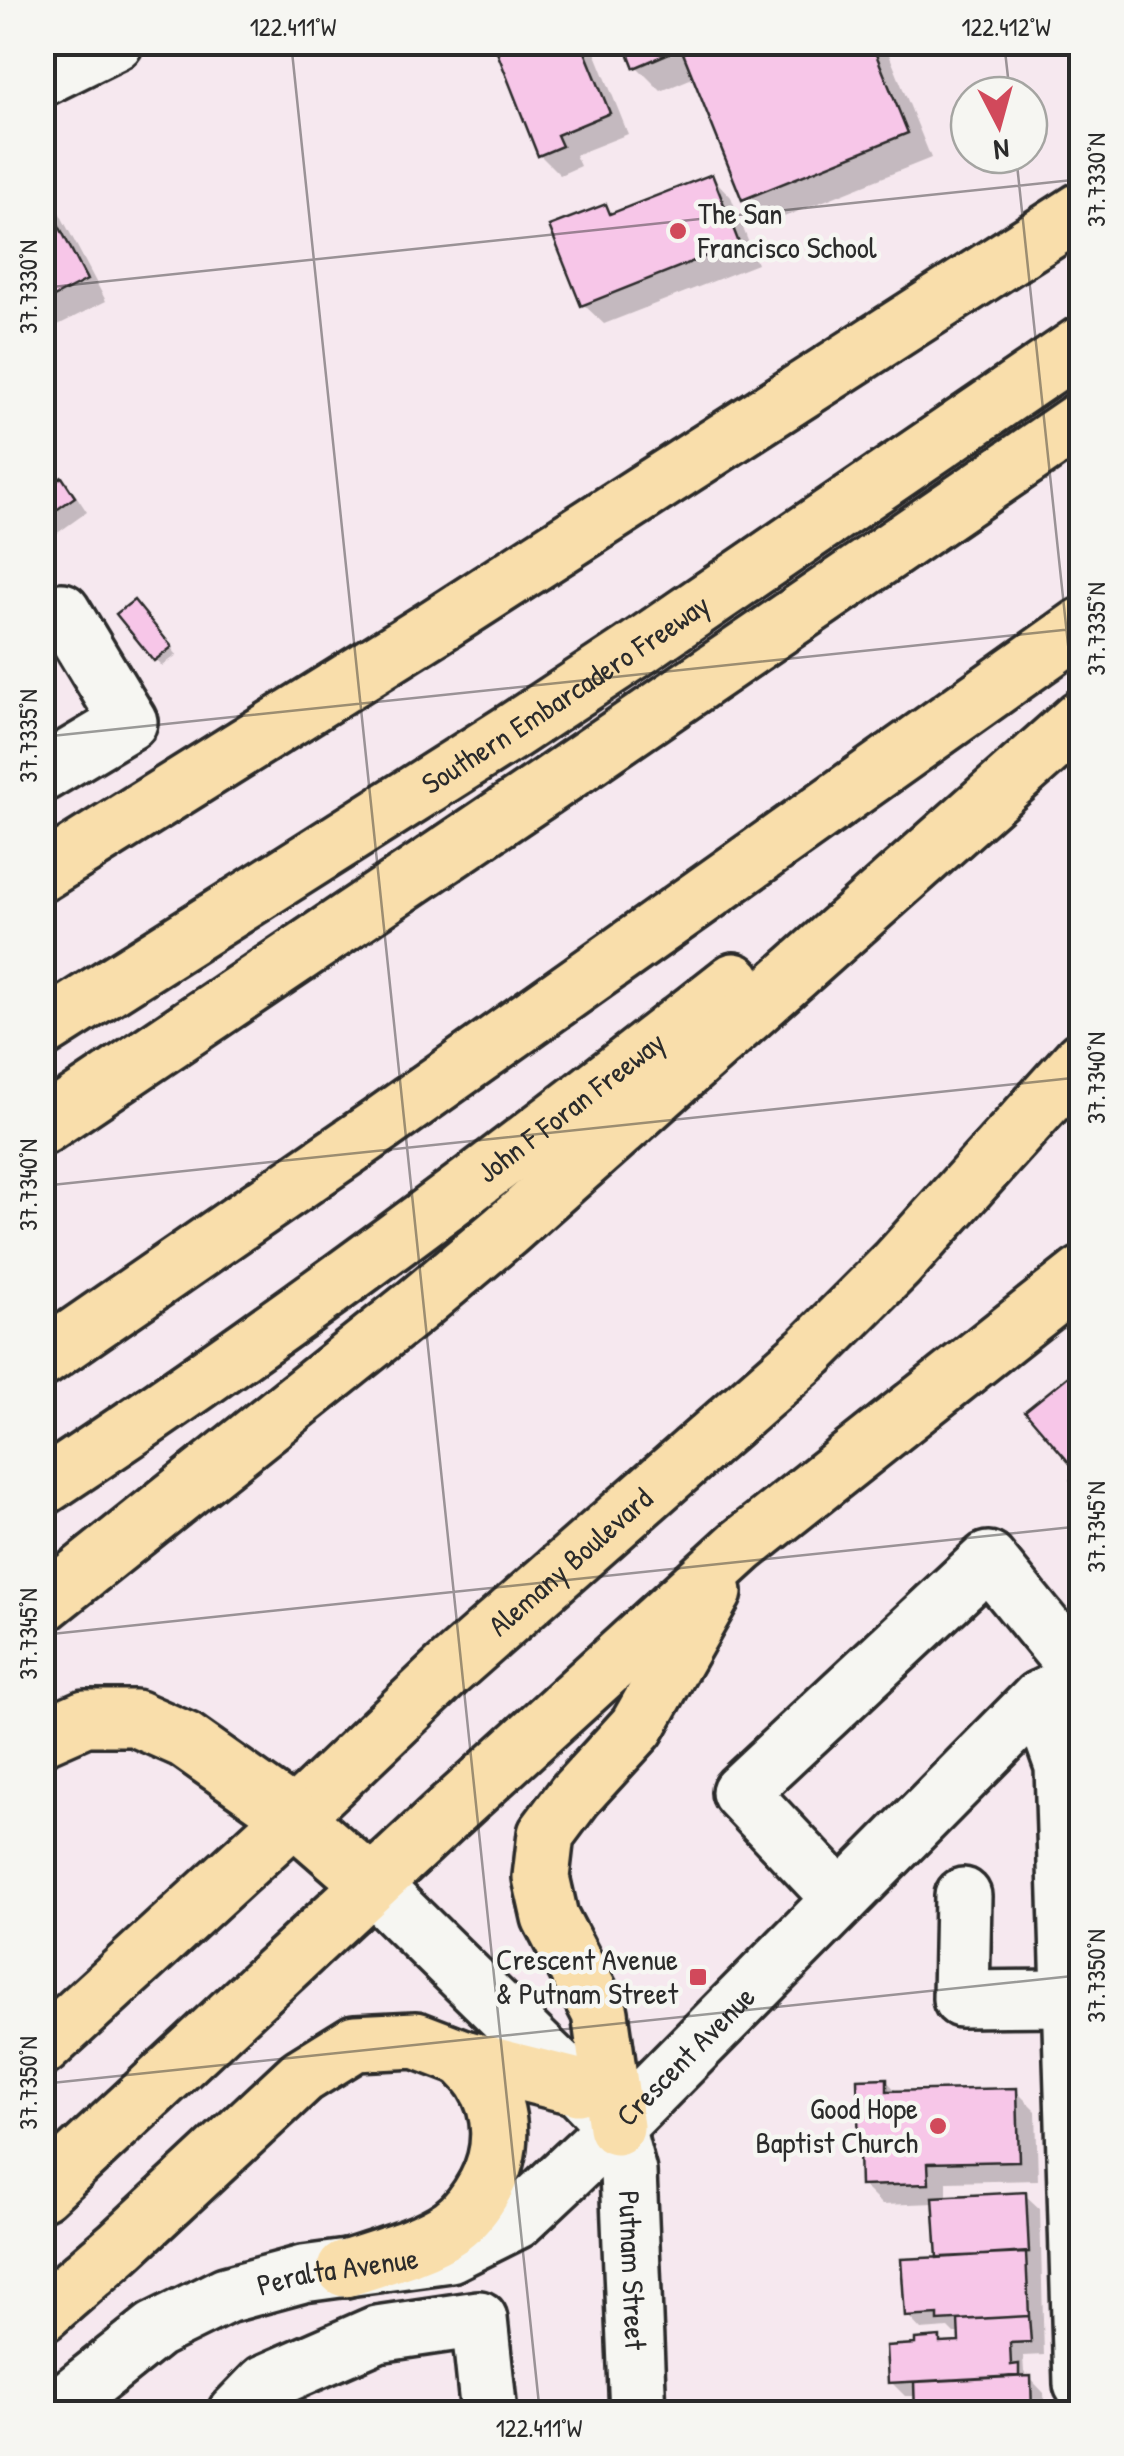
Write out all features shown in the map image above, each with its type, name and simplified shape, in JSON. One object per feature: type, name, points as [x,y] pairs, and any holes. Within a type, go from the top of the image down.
[{"type":"main road","points":[[42,874],[436,627],[1082,210]]},
{"type":"main road","name":"Southern Embarcadero Freeway","points":[[42,1030],[513,732],[1082,344]]},
{"type":"main road","points":[[42,1127],[1082,419]]},
{"type":"main road","points":[[42,1359],[379,1126],[1082,626]]},
{"type":"main road","name":"John F Foran Freeway","points":[[42,1488],[265,1336],[457,1194],[822,912],[1082,702]]},
{"type":"main road","points":[[42,1605],[504,1231],[1082,717]]},
{"type":"main road","name":"Alemany Boulevard","points":[[42,2048],[447,1672],[810,1351],[898,1264],[1082,1059]]},
{"type":"main road","points":[[42,2192],[741,1546],[1082,1275]]},
{"type":"main road","points":[[616,2127],[600,2013],[550,1918],[541,1877],[546,1834],[574,1794],[636,1727],[741,1546]]},
{"type":"main road","name":"Crescent Avenue","points":[[42,1737],[85,1718],[135,1718],[185,1740],[294,1817],[372,1884]]},
{"type":"main road","points":[[42,2314],[302,2076],[354,2043],[416,2040],[463,2058],[578,2087]]},
{"type":"main road","points":[[345,2270],[407,2248],[452,2226],[476,2202],[497,2162],[500,2142],[494,2104],[483,2081],[463,2058]]},
{"type":"street","points":[[42,78],[115,42]]},
{"type":"street","points":[[42,621],[62,611],[130,722],[42,774]]},
{"type":"street","points":[[841,1900],[740,1792],[988,1560],[1067,1684],[1063,1766],[1082,2384]]},
{"type":"street","name":"Crescent Avenue","points":[[372,1884],[616,2127],[841,1900],[1067,1684]]},
{"type":"street","points":[[963,1896],[961,1999],[1070,1998]]},
{"type":"street","name":"Peralta Avenue","points":[[50,2414],[155,2330],[226,2296],[303,2274],[450,2254],[516,2221],[616,2127]]},
{"type":"street","name":"Putnam Street","points":[[616,2127],[628,2172],[638,2414]]},
{"type":"street","points":[[235,2414],[265,2383],[377,2334],[479,2319],[483,2408]]},
{"type":"building","points":[[493,42],[581,42],[610,113],[557,135],[562,146],[538,156]]},
{"type":"building","points":[[624,42],[871,42],[908,133],[742,200],[681,48],[634,68]]},
{"type":"building","points":[[712,174],[739,243],[581,306],[549,226],[606,204],[610,214]]},
{"type":"building","points":[[42,193],[87,280],[42,303]]},
{"type":"building","points":[[62,477],[75,497],[42,520],[42,490]]},
{"type":"building","points":[[134,600],[172,647],[154,661],[116,614]]},
{"type":"building","points":[[1082,1365],[1082,1493],[1071,1480],[1079,1474],[1025,1411]]},
{"type":"building","name":"Good Hope Baptist Church","points":[[887,2078],[887,2091],[1017,2088],[1019,2161],[928,2163],[929,2184],[860,2186],[857,2079]]},
{"type":"building","points":[[1026,2192],[1029,2252],[937,2258],[933,2197]]},
{"type":"building","points":[[1026,2253],[1029,2316],[938,2321],[938,2315],[905,2317],[901,2259]]},
{"type":"building","points":[[1029,2316],[1031,2342],[1010,2343],[1011,2365],[1019,2364],[1019,2376],[888,2383],[886,2346],[940,2337],[940,2343],[959,2342],[958,2320]]},
{"type":"building","points":[[1031,2376],[1032,2414],[915,2414],[914,2382]]},
{"type":"place","name":"The San Francisco School","points":[[678,231]]},
{"type":"place","name":"Crescent Avenue & Putnam Street","points":[[698,1977]]},
{"type":"place","name":"Good Hope Baptist Church","points":[[938,2126]]}]
